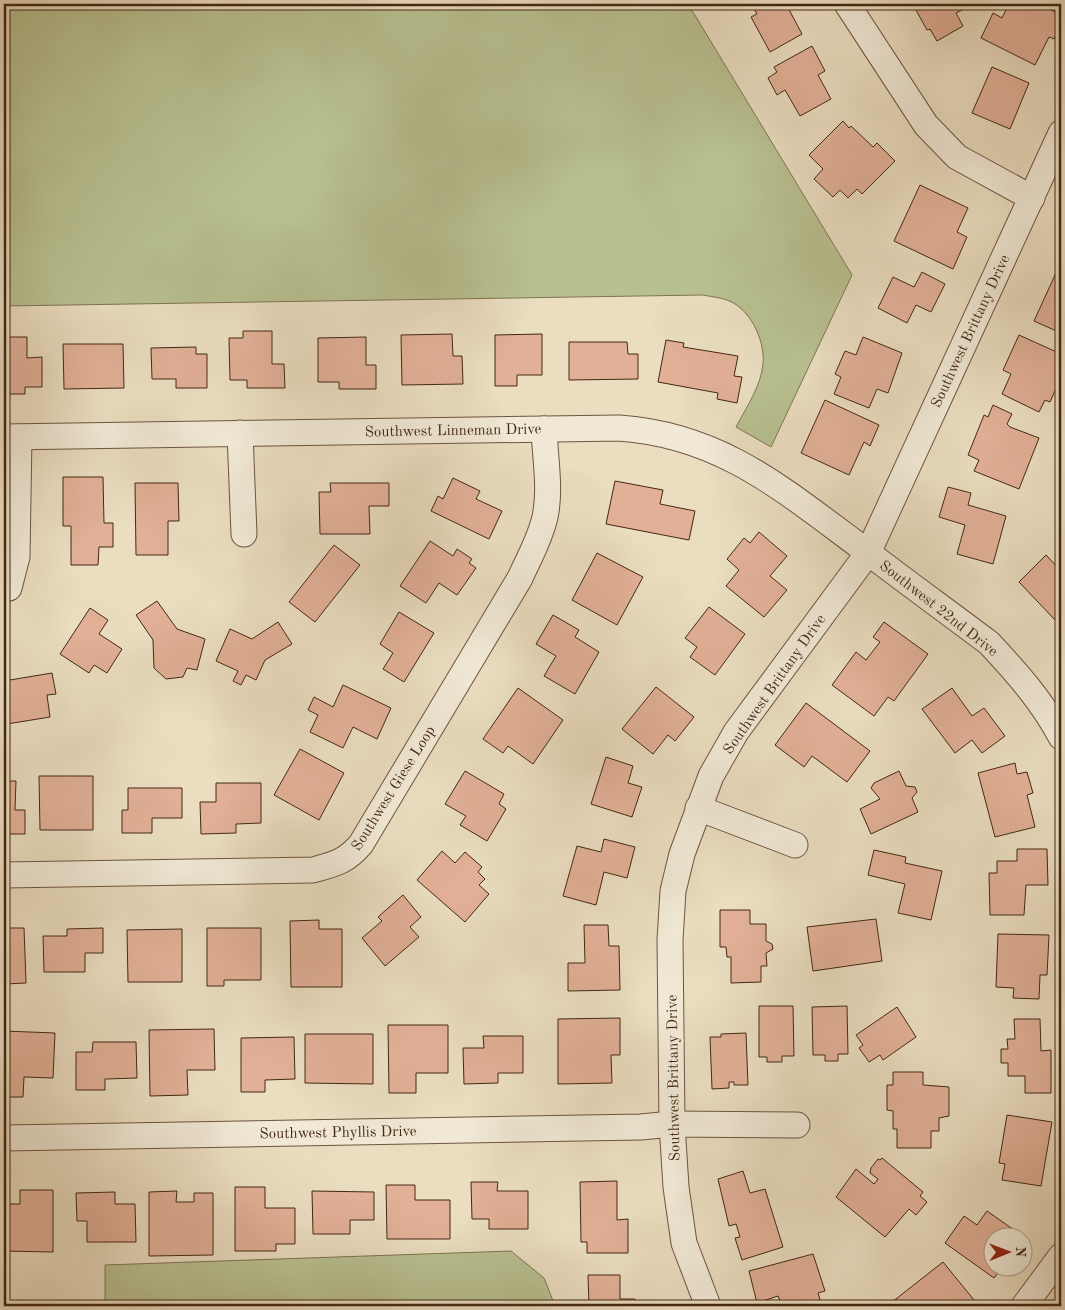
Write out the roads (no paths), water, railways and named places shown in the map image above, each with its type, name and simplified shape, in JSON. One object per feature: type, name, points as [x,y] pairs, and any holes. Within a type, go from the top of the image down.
[{"type":"street","points":[[847,4],[926,125],[957,157],[1032,198]]},
{"type":"street","name":"Southwest Brittany Drive","points":[[708,1306],[684,1243],[676,1187],[672,1124],[670,940],[673,891],[682,854],[711,776],[736,732],[868,553],[1061,133]]},
{"type":"street","name":"Southwest Giese Loop","points":[[4,875],[313,870],[344,861],[353,854],[361,844],[520,578],[538,540],[545,519],[547,499],[544,429]]},
{"type":"street","name":"Southwest Linneman Drive","points":[[11,437],[635,429],[670,435],[713,449],[761,474],[868,553]]},
{"type":"street","points":[[240,433],[244,534]]},
{"type":"street","points":[[9,588],[17,557],[11,437]]},
{"type":"street","name":"Southwest 22nd Drive","points":[[868,553],[989,643],[1021,677],[1047,711],[1061,737]]},
{"type":"street","points":[[698,808],[795,845]]},
{"type":"street","name":"Southwest Phyllis Drive","points":[[4,1138],[631,1127],[672,1124],[797,1125]]},
{"type":"street","points":[[1024,1306],[1061,1256]]}]
